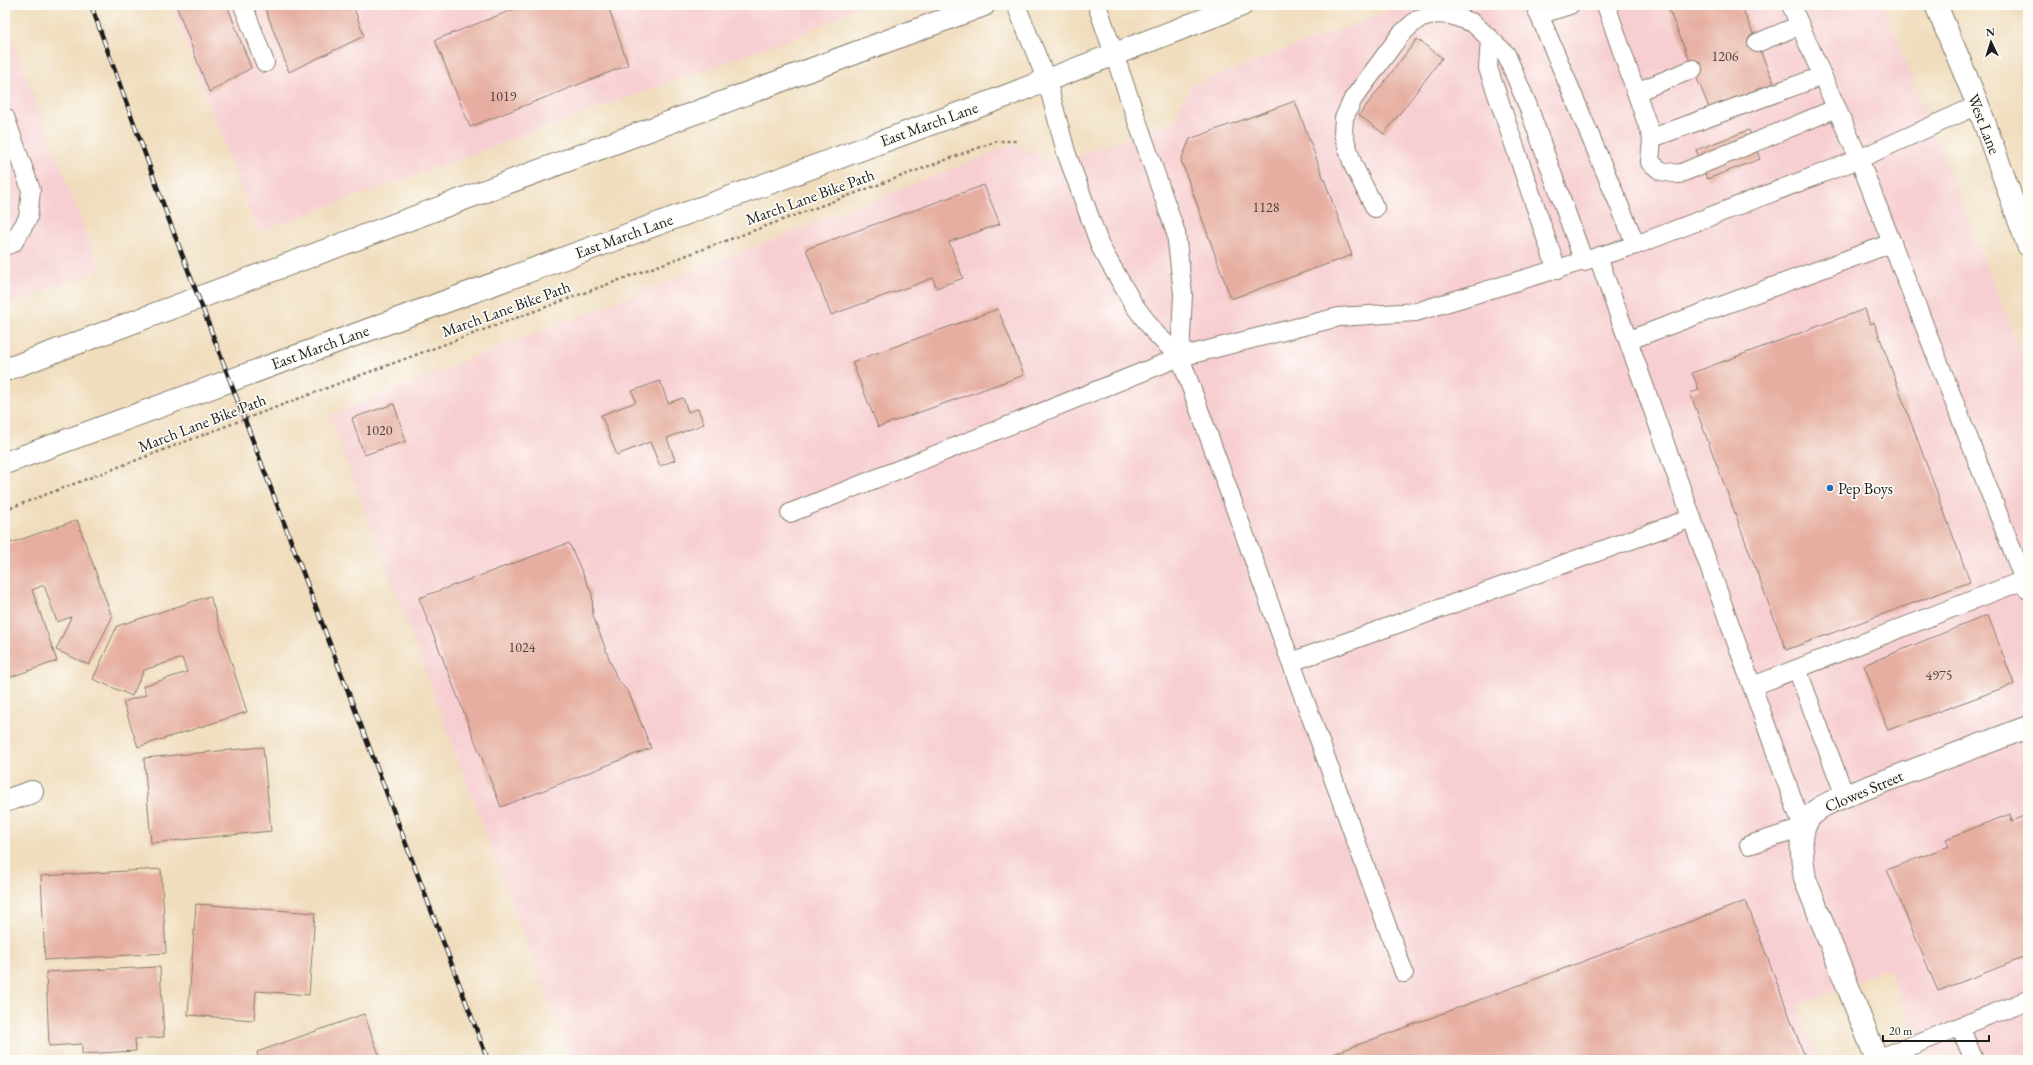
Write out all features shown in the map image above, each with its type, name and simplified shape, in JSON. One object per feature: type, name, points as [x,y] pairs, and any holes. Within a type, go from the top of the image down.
[{"type":"main road","points":[[5,370],[984,5]]},
{"type":"main road","name":"East March Lane","points":[[5,463],[1047,80],[1242,5]]},
{"type":"main road","name":"West Lane","points":[[1936,5],[1978,105],[2028,245]]},
{"type":"main road","name":"Clowes Street","points":[[1803,828],[1816,811],[1845,796],[2028,728]]},
{"type":"main road","points":[[5,801],[32,792]]},
{"type":"main road","points":[[1803,828],[1801,848],[1805,879],[1877,1059]]},
{"type":"lane","points":[[243,5],[265,63]]},
{"type":"lane","points":[[1016,5],[1047,80],[1066,152],[1102,248],[1134,305],[1156,334],[1180,357]]},
{"type":"lane","points":[[1097,5],[1176,233],[1183,294],[1180,357],[1404,973]]},
{"type":"lane","points":[[1570,5],[1537,10],[1636,245]]},
{"type":"lane","points":[[1606,5],[1652,138],[1650,162],[1660,171],[1679,174],[1837,108]]},
{"type":"lane","points":[[1753,686],[2026,585],[1859,159],[1792,5]]},
{"type":"lane","points":[[1375,208],[1353,165],[1344,134],[1344,118],[1353,99],[1401,34],[1418,19],[1436,14],[1451,15],[1473,23],[1506,54],[1591,260],[1629,340],[1803,828],[1749,845]]},
{"type":"lane","points":[[1757,43],[1800,25]]},
{"type":"lane","points":[[1490,38],[1488,68],[1557,270]]},
{"type":"lane","points":[[1636,92],[1693,69]]},
{"type":"lane","points":[[1652,138],[1822,76]]},
{"type":"lane","points":[[790,514],[1180,357],[1339,317],[1416,312],[1591,260],[1636,245],[1859,159],[1978,105]]},
{"type":"lane","points":[[5,117],[31,190],[28,218],[13,243],[5,246]]},
{"type":"lane","points":[[1629,340],[1892,243]]},
{"type":"lane","points":[[1291,662],[1692,518]]},
{"type":"lane","points":[[1797,669],[1845,796]]},
{"type":"lane","points":[[1877,1059],[2028,1000]]},
{"type":"lane","points":[[1960,1027],[1974,1060]]},
{"type":"path","name":"March Lane Bike Path","points":[[5,510],[353,378],[996,141],[1018,141]]},
{"type":"shaded area","points":[[171,5],[862,5],[800,35],[258,232]]},
{"type":"shaded area","points":[[1405,5],[1883,5],[2028,372],[2028,1060],[1926,1060],[1888,968],[1798,1006],[1819,1060],[571,1060],[329,415],[1015,144],[1055,164],[1174,121],[1190,86]]},
{"type":"shaded area","points":[[5,21],[100,269],[5,307]]},
{"type":"building","points":[[176,5],[227,5],[251,68],[209,92]]},
{"type":"building","points":[[264,5],[353,5],[364,36],[289,72]]},
{"type":"building","points":[[525,5],[608,6],[628,65],[470,127],[435,40]]},
{"type":"building","points":[[1667,5],[1741,5],[1775,86],[1710,110]]},
{"type":"building","points":[[1417,39],[1442,58],[1384,134],[1359,115]]},
{"type":"building","points":[[1295,101],[1352,255],[1231,299],[1181,160],[1190,139]]},
{"type":"building","points":[[1749,130],[1760,159],[1707,179],[1696,150]]},
{"type":"building","points":[[984,185],[1000,224],[949,242],[963,278],[936,288],[933,278],[831,315],[806,249]]},
{"type":"building","points":[[998,309],[1024,375],[878,427],[852,362]]},
{"type":"building","name":"Pep Boys","points":[[1865,309],[1870,324],[1874,322],[1970,582],[1786,650],[1690,393],[1699,390],[1692,373]]},
{"type":"building","points":[[660,381],[668,403],[683,398],[688,412],[698,409],[704,424],[667,438],[675,460],[660,466],[650,442],[617,455],[601,415],[636,402],[632,391]]},
{"type":"building","points":[[394,404],[406,441],[364,455],[352,418]]},
{"type":"building","points":[[77,520],[112,617],[89,665],[56,650],[71,617],[57,622],[44,585],[32,590],[57,661],[5,679],[5,545]]},
{"type":"building","points":[[569,543],[592,594],[593,616],[617,679],[629,693],[651,748],[501,807],[419,598]]},
{"type":"building","points":[[210,596],[247,712],[138,747],[123,702],[146,695],[143,686],[187,672],[182,658],[144,670],[132,696],[93,679],[117,626]]},
{"type":"building","points":[[1988,615],[2014,684],[1888,730],[1864,665]]},
{"type":"building","points":[[263,747],[271,831],[151,843],[144,758]]},
{"type":"building","points":[[2010,814],[2012,821],[2028,814],[2028,956],[1938,991],[1887,870],[1949,846],[1946,839]]},
{"type":"building","points":[[161,869],[166,953],[45,960],[41,876]]},
{"type":"building","points":[[1746,901],[1806,1060],[1317,1060]]},
{"type":"building","points":[[196,904],[315,913],[309,995],[256,991],[254,1020],[188,1015]]},
{"type":"building","points":[[160,967],[164,1037],[135,1039],[136,1051],[82,1054],[82,1044],[49,1046],[46,972]]},
{"type":"building","points":[[364,1014],[381,1060],[259,1060],[257,1052]]},
{"type":"railway","points":[[91,5],[169,220],[488,1060]]},
{"type":"place","name":"Pep Boys","points":[[1830,488]]}]
